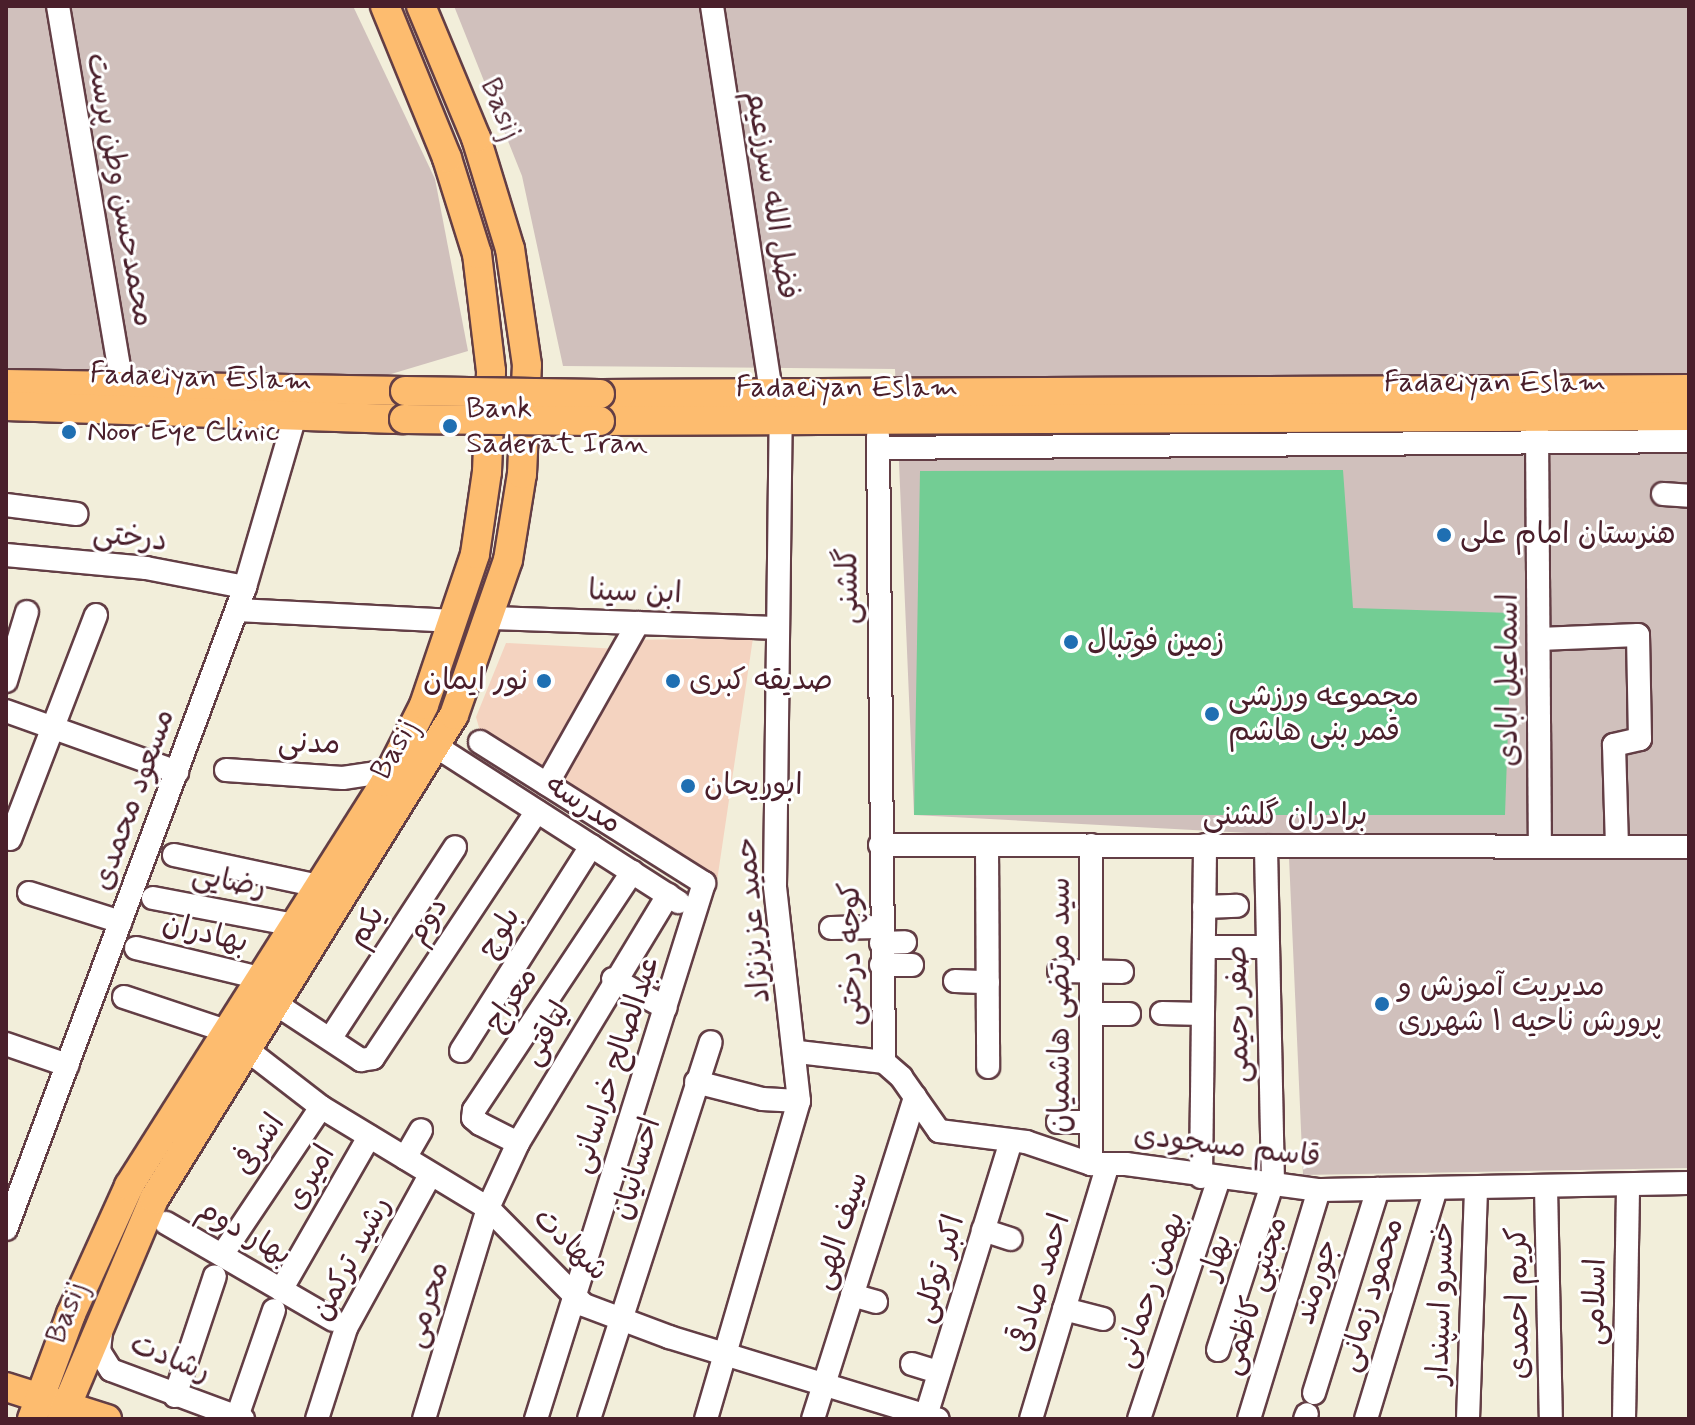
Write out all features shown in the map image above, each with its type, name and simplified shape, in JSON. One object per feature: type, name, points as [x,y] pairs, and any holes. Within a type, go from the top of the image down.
[{"type":"main road","name":"Basij","points":[[50,1410],[236,1040],[260,978],[390,771],[424,705],[455,621],[475,554],[487,472],[491,371],[477,254],[464,204],[385,6]]},
{"type":"main road","name":"Basij","points":[[50,1410],[71,1314],[129,1186],[236,1040],[276,1004],[437,747],[492,618],[522,474],[527,365],[496,193],[421,6]]},
{"type":"main road","name":"Fadaeiyan Eslam","points":[[6,384],[302,386],[405,391],[781,422],[878,435],[1538,430],[1689,416]]},
{"type":"main road","name":"Fadaeiyan Eslam","points":[[6,406],[404,419],[600,408],[771,393],[1689,389]]},
{"type":"main road","points":[[6,1387],[50,1410],[107,1419]]},
{"type":"street","name":"محمدحسن وطن پرست","points":[[58,6],[122,385]]},
{"type":"street","name":"فضل الله سرزعیم","points":[[712,6],[771,393]]},
{"type":"street","name":"مسعود محمدی","points":[[6,1229],[237,610],[297,416],[302,386]]},
{"type":"street","name":"حمید عزیزنژاد","points":[[706,1419],[799,1101],[798,1052],[775,886],[775,628],[781,422]]},
{"type":"street","points":[[1538,430],[1689,441]]},
{"type":"street","name":"اسماعیل ابادی","points":[[1538,430],[1540,846]]},
{"type":"street","name":"گلشنی","points":[[878,435],[880,845]]},
{"type":"street","points":[[1663,494],[1689,496]]},
{"type":"street","points":[[6,505],[76,514]]},
{"type":"street","name":"درختی","points":[[6,555],[146,568],[245,587]]},
{"type":"street","points":[[237,610],[455,621]]},
{"type":"street","points":[[6,681],[27,612]]},
{"type":"street","points":[[10,839],[96,615]]},
{"type":"street","name":"ابن سینا","points":[[492,618],[775,628]]},
{"type":"street","points":[[480,742],[547,784],[638,623]]},
{"type":"street","points":[[1539,639],[1638,635],[1640,739],[1614,745],[1617,846]]},
{"type":"street","points":[[6,711],[52,731],[177,772]]},
{"type":"street","name":"مدرسه","points":[[437,747],[696,913]]},
{"type":"street","name":"مدنی","points":[[226,770],[343,778],[390,771]]},
{"type":"street","name":"عبدالصالح خراسانی","points":[[536,1419],[704,883],[547,784]]},
{"type":"street","name":"دوم","points":[[330,1039],[367,1061],[537,811]]},
{"type":"street","name":"برادران گلشنی","points":[[880,845],[1689,847]]},
{"type":"street","name":"کوچه درختی","points":[[880,845],[884,1062]]},
{"type":"street","points":[[987,845],[988,1067]]},
{"type":"street","name":"سید مرتضی هاشمیان","points":[[1091,845],[1091,1122],[1100,1164]]},
{"type":"street","name":"بهمن رحمانی","points":[[1139,1419],[1210,1178],[1203,1014],[1205,845]]},
{"type":"street","name":"بلوچ","points":[[461,1051],[591,846]]},
{"type":"street","name":"صفر رحیمی","points":[[1266,846],[1273,1182]]},
{"type":"street","name":"یکم","points":[[330,1039],[455,847]]},
{"type":"street","points":[[174,855],[319,886]]},
{"type":"street","name":"معراج","points":[[518,1143],[480,1124],[473,1118],[474,1110],[632,872]]},
{"type":"street","points":[[29,893],[121,922]]},
{"type":"street","name":"لیاقتی","points":[[488,1208],[518,1143],[613,979],[668,895]]},
{"type":"street","name":"رضایی","points":[[153,898],[294,925]]},
{"type":"street","points":[[1204,907],[1237,906]]},
{"type":"street","points":[[831,928],[881,945],[912,965]]},
{"type":"street","points":[[881,945],[905,942]]},
{"type":"street","points":[[1204,947],[1268,947]]},
{"type":"street","name":"بهادران","points":[[136,948],[260,978]]},
{"type":"street","points":[[1059,971],[1122,972]]},
{"type":"street","points":[[613,979],[666,1008]]},
{"type":"street","points":[[955,981],[988,982]]},
{"type":"street","name":"شهادت","points":[[124,997],[236,1040],[321,1107],[488,1208],[584,1305],[929,1418]]},
{"type":"street","points":[[276,1004],[330,1039]]},
{"type":"street","points":[[1162,1013],[1203,1014]]},
{"type":"street","points":[[1091,1014],[1129,1014]]},
{"type":"street","name":"احسانیان","points":[[589,1419],[711,1042]]},
{"type":"street","points":[[6,1044],[67,1065]]},
{"type":"street","points":[[798,1052],[884,1062]]},
{"type":"street","name":"قاسم مسجودی","points":[[884,1062],[915,1097],[939,1131],[1011,1141],[1100,1164],[1210,1178],[1273,1182],[1319,1190],[1689,1183]]},
{"type":"street","points":[[696,1082],[762,1099],[799,1101]]},
{"type":"street","name":"سیف الهی","points":[[813,1419],[915,1097]]},
{"type":"street","name":"اشرفی","points":[[175,1396],[218,1266],[321,1107]]},
{"type":"street","points":[[1058,1122],[1091,1122]]},
{"type":"street","points":[[405,1158],[421,1130]]},
{"type":"street","name":"امیری","points":[[240,1418],[277,1300],[369,1137]]},
{"type":"street","name":"اکبر توکلی","points":[[929,1418],[939,1372],[1011,1141]]},
{"type":"street","name":"احمد صادقی","points":[[1031,1419],[1064,1309],[1100,1164]]},
{"type":"street","name":"رشید ترکمن","points":[[317,1419],[346,1328],[430,1175]]},
{"type":"street","name":"بهار","points":[[1218,1350],[1273,1182]]},
{"type":"street","name":"اسلامی","points":[[1624,1419],[1628,1185]]},
{"type":"street","name":"کریم احمدی","points":[[1546,1187],[1551,1419]]},
{"type":"street","name":"جورمند","points":[[1309,1409],[1378,1189]]},
{"type":"street","name":"محمود زمانی","points":[[1366,1419],[1436,1189]]},
{"type":"street","name":"خسرو اسپندار","points":[[1468,1419],[1476,1189]]},
{"type":"street","name":"مجتبی کاظمی","points":[[1249,1419],[1319,1190]]},
{"type":"street","name":"محرمی","points":[[424,1419],[488,1208]]},
{"type":"street","name":"بهار دوم","points":[[166,1223],[218,1266],[277,1300],[333,1320]]},
{"type":"street","points":[[983,1230],[1011,1239]]},
{"type":"street","name":"رشادت","points":[[113,1288],[100,1336],[103,1362],[175,1396],[240,1418]]},
{"type":"street","points":[[852,1295],[876,1302]]},
{"type":"street","points":[[1064,1309],[1103,1319]]},
{"type":"street","points":[[912,1364],[939,1372]]},
{"type":"shaded area","points":[[6,6],[353,6],[435,179],[468,351],[361,383],[6,372]]},
{"type":"shaded area","points":[[454,6],[1689,6],[1689,1168],[1303,1175],[1288,835],[914,815],[895,369],[563,366],[522,176]]},
{"type":"shaded area","points":[[753,638],[717,881],[624,820],[483,742],[476,717],[506,643],[619,649],[628,640]]},
{"type":"green space","name":"مجموعه ورزشی قمر بنی هاشم","points":[[1343,470],[1353,608],[1512,613],[1505,815],[914,815],[920,471]]},
{"type":"place","name":"Bank Saderat Iran","points":[[450,426]]},
{"type":"place","name":"Noor Eye Clinic","points":[[69,432]]},
{"type":"place","name":"هنرستان امام علی","points":[[1444,535]]},
{"type":"place","name":"زمین فوتبال","points":[[1071,642]]},
{"type":"place","name":"نور ایمان","points":[[544,681]]},
{"type":"place","name":"صدیقه کبری","points":[[673,681]]},
{"type":"place","name":"مجموعه ورزشی قمر بنی هاشم","points":[[1212,714]]},
{"type":"place","name":"ابوریحان","points":[[688,786]]},
{"type":"place","name":"مدیریت آموزش و پرورش ناحیه ۱ شهرری","points":[[1382,1004]]}]
